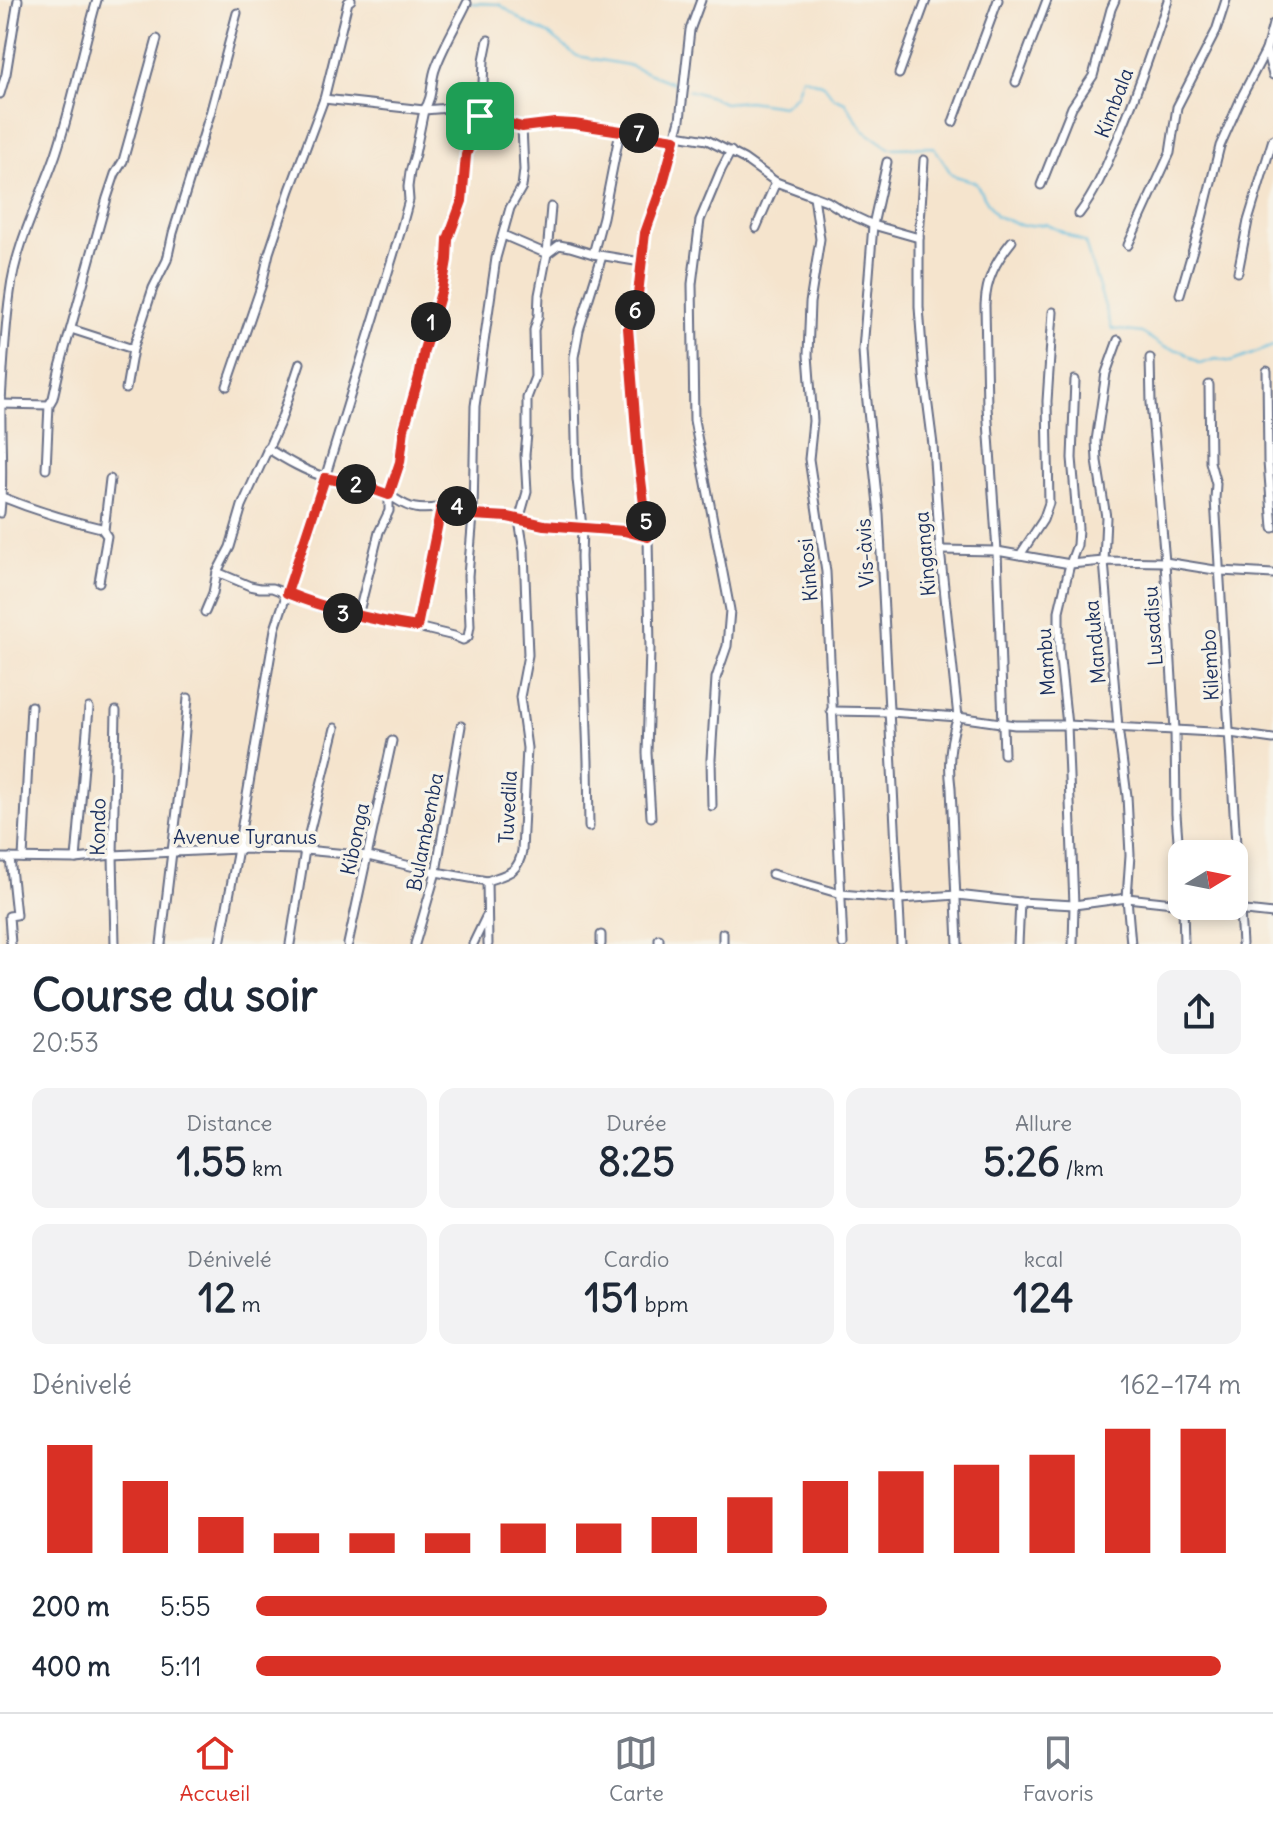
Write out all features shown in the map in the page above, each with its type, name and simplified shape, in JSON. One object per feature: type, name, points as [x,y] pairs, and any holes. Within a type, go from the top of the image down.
[{"type":"street","points":[[0,94],[18,0]]},
{"type":"street","points":[[0,513],[0,404],[10,292],[17,253],[55,157],[97,0]]},
{"type":"street","points":[[227,386],[290,190],[324,99],[351,0]]},
{"type":"street","points":[[651,817],[647,753],[650,649],[648,537],[628,328],[638,294],[645,233],[663,183],[680,120],[690,30],[701,0]]},
{"type":"street","points":[[899,74],[926,0]]},
{"type":"street","points":[[953,122],[998,0]]},
{"type":"street","points":[[1016,82],[1047,0]]},
{"type":"street","points":[[1041,185],[1072,107],[1093,76],[1115,0]]},
{"type":"street","name":"Kimbala","points":[[1079,214],[1097,187],[1120,134],[1168,0]]},
{"type":"street","points":[[1128,245],[1170,153],[1177,107],[1216,31],[1226,0]]},
{"type":"street","points":[[220,944],[275,629],[325,478],[408,205],[410,172],[435,69],[467,3]]},
{"type":"street","points":[[126,389],[133,349],[153,288],[167,260],[237,13]]},
{"type":"street","points":[[1180,294],[1220,146],[1266,50],[1273,24]]},
{"type":"street","points":[[46,469],[49,405],[107,198],[123,161],[157,39]]},
{"type":"street","points":[[358,616],[379,532],[389,511],[389,495],[400,462],[404,429],[442,289],[448,239],[462,201],[466,155],[480,116],[488,40]]},
{"type":"street","points":[[1266,50],[1273,75]]},
{"type":"street","points":[[324,99],[424,110],[449,108],[522,127],[555,123],[707,140],[731,151],[776,182],[814,196],[873,225],[919,238]]},
{"type":"street","points":[[217,572],[250,586],[272,588],[318,606],[463,640],[468,637],[475,406],[496,258],[510,208],[522,187],[522,127]]},
{"type":"street","points":[[593,254],[620,131]]},
{"type":"street","points":[[1238,272],[1248,221],[1273,139]]},
{"type":"street","points":[[712,806],[711,759],[716,678],[727,646],[730,610],[694,420],[692,284],[700,220],[731,151]]},
{"type":"street","name":"Kinganga","points":[[924,160],[919,307],[958,717],[949,769],[958,944]]},
{"type":"street","name":"Vis-àvis","points":[[887,162],[873,225],[863,366],[879,514],[901,944]]},
{"type":"street","points":[[756,228],[776,182]]},
{"type":"street","name":"Kinkosi","points":[[814,196],[820,239],[810,303],[808,355],[813,421],[809,459],[826,572],[843,944]]},
{"type":"street","points":[[519,520],[527,492],[527,398],[535,377],[534,330],[547,254],[551,207]]},
{"type":"street","points":[[503,235],[547,254]]},
{"type":"street","points":[[1004,754],[997,551],[987,407],[986,293],[993,266],[1012,241]]},
{"type":"street","points":[[547,254],[559,245],[641,262]]},
{"type":"street","points":[[589,827],[582,528],[577,479],[574,357],[602,256]]},
{"type":"street","points":[[1020,555],[1043,520],[1049,503],[1047,401],[1053,312]]},
{"type":"street","points":[[71,329],[133,349]]},
{"type":"street","name":"Manduka","points":[[1118,340],[1106,373],[1096,441],[1106,517],[1104,561],[1118,727],[1123,752],[1130,855],[1127,898],[1131,944]]},
{"type":"street","name":"Lusadisu","points":[[1150,358],[1175,730],[1178,840]]},
{"type":"street","points":[[205,612],[242,506],[281,420],[300,363]]},
{"type":"street","points":[[1267,371],[1268,462],[1273,528]]},
{"type":"street","name":"Mambu","points":[[1073,944],[1067,725],[1059,650],[1059,611],[1077,545],[1072,458],[1075,380]]},
{"type":"street","name":"Kilembo","points":[[1209,385],[1210,462],[1216,484],[1237,840]]},
{"type":"street","points":[[0,404],[49,405]]},
{"type":"street","points":[[267,448],[325,478],[364,486],[416,509],[457,506],[473,515],[494,515],[544,525],[624,531],[648,537]]},
{"type":"street","points":[[99,582],[107,536],[104,530],[110,479]]},
{"type":"street","points":[[2,497],[104,530]]},
{"type":"street","points":[[417,627],[441,508]]},
{"type":"street","name":"Tuvedila","points":[[487,881],[513,871],[520,860],[527,748],[520,697],[528,655],[524,551],[519,520]]},
{"type":"street","points":[[940,550],[997,551],[1070,564],[1165,562],[1221,571],[1273,574]]},
{"type":"street","points":[[161,944],[188,698]]},
{"type":"street","points":[[23,858],[31,706]]},
{"type":"street","points":[[76,859],[89,708]]},
{"type":"street","name":"Kondo","points":[[115,944],[116,711]]},
{"type":"street","points":[[831,711],[958,717],[1004,724],[1230,733],[1273,739]]},
{"type":"street","name":"Bulambemba","points":[[415,944],[436,872],[461,726]]},
{"type":"street","points":[[290,944],[305,850],[335,728]]},
{"type":"street","name":"Kibonga","points":[[348,944],[392,741]]},
{"type":"street","name":"Avenue Tyranus","points":[[0,858],[76,859],[238,849],[305,850],[368,856],[487,881]]},
{"type":"street","points":[[10,858],[16,915],[9,916],[11,944]]},
{"type":"street","points":[[772,874],[841,894],[900,899],[957,895],[1074,905],[1127,898],[1168,903]]},
{"type":"street","points":[[487,881],[488,944]]},
{"type":"street","points":[[1018,944],[1020,902]]},
{"type":"street","points":[[1248,911],[1273,914]]},
{"type":"street","points":[[473,944],[486,916]]},
{"type":"street","points":[[1183,920],[1184,944]]},
{"type":"street","name":"Kilembo","points":[[1241,920],[1242,944]]},
{"type":"street","points":[[723,933],[723,944]]},
{"type":"waterway","points":[[470,3],[499,4],[550,35],[577,56],[628,65],[682,87]]},
{"type":"waterway","points":[[688,90],[724,103],[748,101],[783,106],[796,95],[802,77],[824,85],[833,97],[845,102],[863,130],[889,148],[934,147],[952,175],[975,182],[996,216],[1023,226],[1046,224],[1085,243],[1112,329],[1142,333],[1164,347],[1182,351],[1200,364],[1216,359],[1231,362],[1273,346]]},
{"type":"route","points":[[480,116],[522,127],[574,124],[675,139],[645,233],[638,294],[628,328],[648,537],[624,531],[533,524],[508,517],[473,515],[463,508],[449,506],[441,508],[417,627],[318,606],[287,593],[325,478],[389,495],[397,475],[404,429],[442,289],[448,239],[462,201],[466,155],[480,116]]}]
